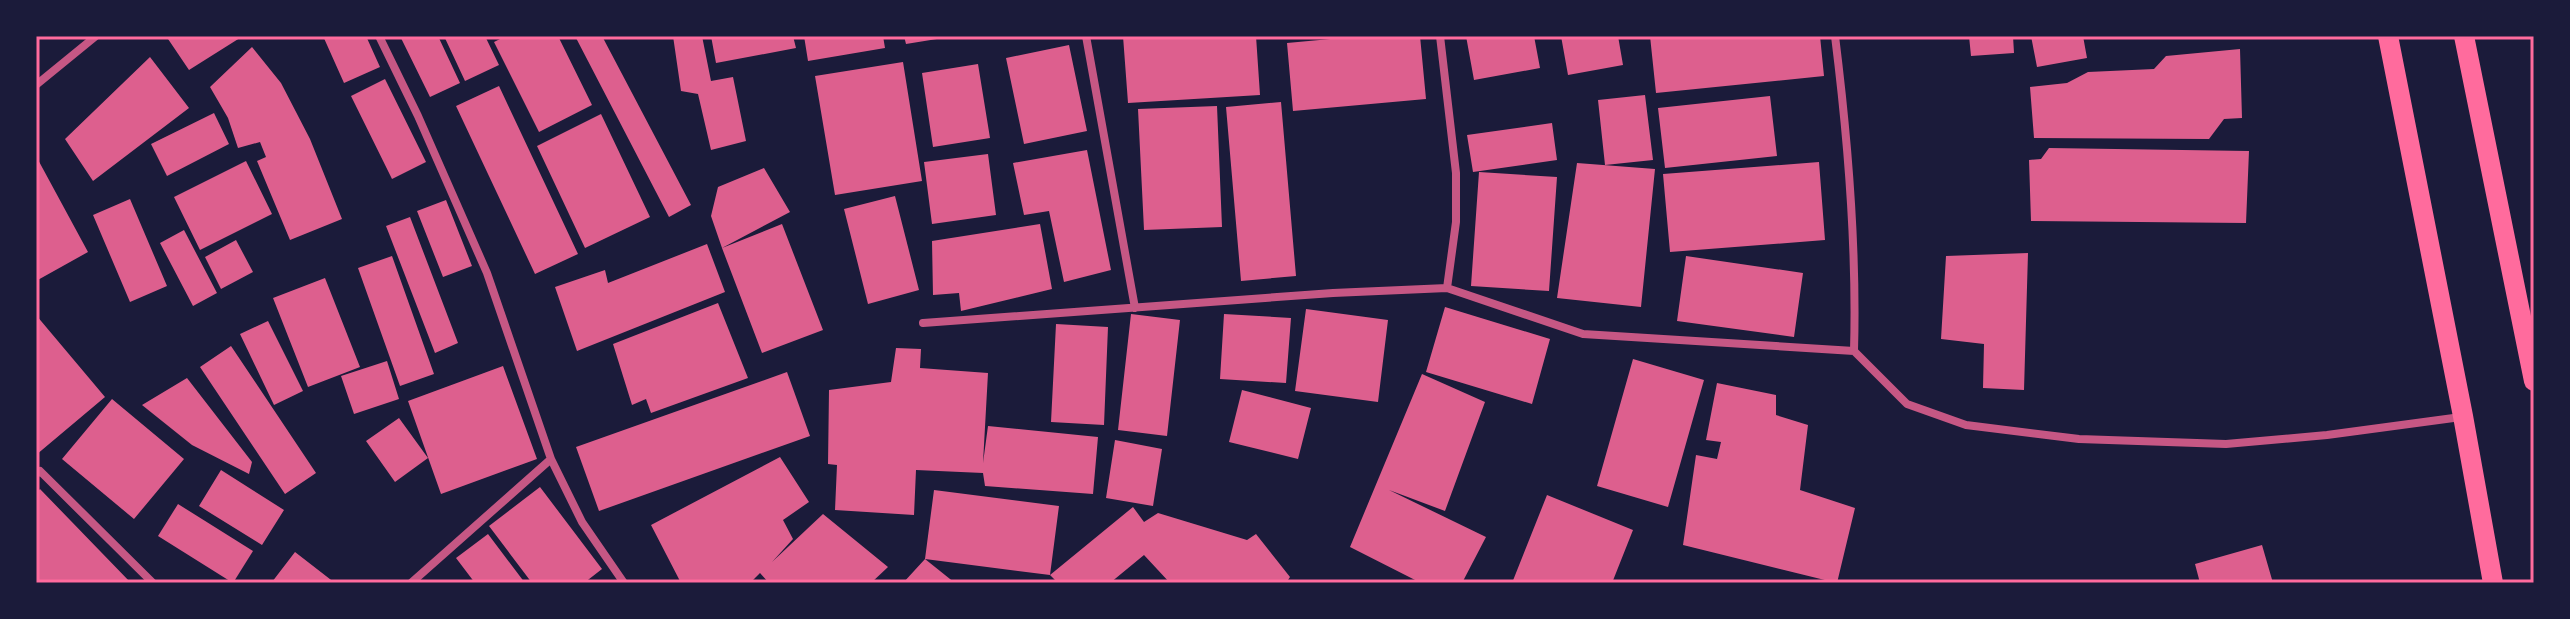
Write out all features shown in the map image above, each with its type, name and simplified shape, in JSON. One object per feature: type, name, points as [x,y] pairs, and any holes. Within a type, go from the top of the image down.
[{"type":"main road","points":[[2388,36],[2493,583]]},
{"type":"main road","points":[[2464,36],[2534,381]]},
{"type":"street","points":[[36,85],[96,36]]},
{"type":"street","points":[[379,36],[487,273],[551,459],[582,522],[624,583]]},
{"type":"street","points":[[1086,36],[1135,308]]},
{"type":"street","points":[[1440,36],[1456,173],[1456,222],[1447,288]]},
{"type":"street","points":[[1835,36],[1847,144],[1856,292],[1854,351]]},
{"type":"street","points":[[923,323],[1447,288],[1583,334],[1854,351],[1907,404],[1966,425],[2079,439],[2226,444],[2327,435],[2463,416]]},
{"type":"street","points":[[411,583],[551,459]]},
{"type":"street","points":[[36,474],[40,471],[153,583]]},
{"type":"building","points":[[166,36],[243,36],[189,70]]},
{"type":"building","points":[[323,36],[366,36],[380,67],[344,83]]},
{"type":"building","points":[[400,36],[438,36],[460,83],[430,97]]},
{"type":"building","points":[[444,36],[485,36],[499,65],[465,81]]},
{"type":"building","points":[[506,36],[558,36],[592,105],[539,132],[494,42]]},
{"type":"building","points":[[575,36],[602,36],[691,205],[669,217]]},
{"type":"building","points":[[673,36],[702,36],[711,81],[733,77],[746,141],[711,150],[698,94],[681,91]]},
{"type":"building","points":[[711,36],[793,36],[796,48],[716,63]]},
{"type":"building","points":[[804,36],[883,36],[885,48],[808,61]]},
{"type":"building","points":[[904,36],[943,36],[943,38],[906,44]]},
{"type":"building","points":[[1123,36],[1256,36],[1260,95],[1128,103]]},
{"type":"building","points":[[1363,36],[1420,36],[1426,99],[1293,111],[1287,43]]},
{"type":"building","points":[[1466,36],[1534,36],[1540,68],[1474,80]]},
{"type":"building","points":[[1561,36],[1618,36],[1623,65],[1568,75]]},
{"type":"building","points":[[1650,36],[1820,36],[1824,76],[1656,93]]},
{"type":"building","points":[[1969,36],[2013,36],[2014,53],[1971,56]]},
{"type":"building","points":[[2031,36],[2083,36],[2087,58],[2037,67]]},
{"type":"building","points":[[1069,45],[1087,131],[1024,144],[1006,58]]},
{"type":"building","points":[[252,47],[281,83],[310,139],[342,219],[290,240],[257,161],[266,157],[260,142],[238,148],[228,118],[210,87]]},
{"type":"building","points":[[2240,49],[2242,118],[2224,119],[2209,139],[2034,138],[2030,87],[2067,83],[2088,72],[2154,69],[2166,56]]},
{"type":"building","points":[[150,57],[189,108],[93,181],[65,139]]},
{"type":"building","points":[[903,62],[922,181],[835,195],[815,76]]},
{"type":"building","points":[[978,64],[990,138],[933,147],[922,73]]},
{"type":"building","points":[[385,79],[426,162],[392,179],[351,96]]},
{"type":"building","points":[[499,86],[578,254],[535,274],[456,106]]},
{"type":"building","points":[[1645,95],[1653,160],[1605,165],[1598,100]]},
{"type":"building","points":[[1770,96],[1777,156],[1665,168],[1658,108]]},
{"type":"building","points":[[1281,102],[1296,276],[1241,281],[1226,107]]},
{"type":"building","points":[[1217,106],[1222,227],[1144,230],[1138,109]]},
{"type":"building","points":[[214,113],[229,144],[167,176],[151,144]]},
{"type":"building","points":[[601,114],[650,217],[585,248],[537,146]]},
{"type":"building","points":[[1552,123],[1557,160],[1473,172],[1467,135]]},
{"type":"building","points":[[2049,148],[2249,151],[2246,223],[2031,221],[2029,160],[2041,159]]},
{"type":"building","points":[[1087,150],[1111,270],[1064,282],[1049,211],[1024,215],[1013,163]]},
{"type":"building","points":[[988,154],[996,215],[932,224],[924,162]]},
{"type":"building","points":[[36,156],[88,252],[36,281]]},
{"type":"building","points":[[246,161],[272,214],[200,250],[174,197]]},
{"type":"building","points":[[1819,162],[1825,240],[1670,252],[1663,174]]},
{"type":"building","points":[[1577,163],[1655,169],[1641,307],[1557,298]]},
{"type":"building","points":[[764,168],[790,212],[722,248],[711,216],[718,187]]},
{"type":"building","points":[[1479,172],[1557,177],[1549,291],[1471,286]]},
{"type":"building","points":[[895,196],[919,290],[868,304],[844,209]]},
{"type":"building","points":[[130,199],[167,286],[130,302],[93,215]]},
{"type":"building","points":[[446,200],[472,266],[443,277],[417,211]]},
{"type":"building","points":[[410,217],[458,343],[435,353],[386,226]]},
{"type":"building","points":[[782,224],[823,330],[762,353],[722,248]]},
{"type":"building","points":[[1040,224],[1052,289],[961,311],[959,293],[933,295],[932,241]]},
{"type":"building","points":[[184,230],[217,293],[193,306],[160,243]]},
{"type":"building","points":[[236,240],[253,272],[221,289],[205,257]]},
{"type":"building","points":[[707,244],[725,292],[577,351],[555,287],[605,270],[608,283]]},
{"type":"building","points":[[2028,253],[2024,390],[1983,388],[1984,344],[1941,339],[1946,256]]},
{"type":"building","points":[[392,256],[434,374],[400,386],[358,268]]},
{"type":"building","points":[[1686,256],[1803,273],[1794,337],[1677,321]]},
{"type":"building","points":[[325,278],[360,367],[308,387],[273,298]]},
{"type":"building","points":[[718,303],[748,378],[651,413],[646,399],[632,405],[613,344]]},
{"type":"building","points":[[1445,307],[1550,339],[1532,404],[1426,372]]},
{"type":"building","points":[[1306,309],[1388,320],[1378,402],[1295,391]]},
{"type":"building","points":[[1131,314],[1180,320],[1167,436],[1118,430]]},
{"type":"building","points":[[1224,314],[1291,318],[1286,383],[1220,379]]},
{"type":"building","points":[[36,315],[105,397],[36,455]]},
{"type":"building","points":[[268,321],[303,391],[274,405],[240,334]]},
{"type":"building","points":[[1056,324],[1108,327],[1104,425],[1051,422]]},
{"type":"building","points":[[231,346],[316,473],[285,494],[200,367]]},
{"type":"building","points":[[896,348],[921,349],[920,368],[988,373],[983,463],[988,426],[1098,437],[1093,494],[985,486],[983,473],[916,470],[914,515],[835,510],[837,465],[828,464],[829,390],[891,382]]},
{"type":"building","points":[[1633,359],[1704,380],[1668,507],[1597,486]]},
{"type":"building","points":[[387,361],[399,399],[354,414],[341,376]]},
{"type":"building","points":[[503,366],[537,459],[441,494],[408,401]]},
{"type":"building","points":[[787,372],[810,436],[599,511],[576,447]]},
{"type":"building","points":[[1422,374],[1485,402],[1445,511],[1389,490],[1486,537],[1462,583],[1421,583],[1350,547]]},
{"type":"building","points":[[187,378],[252,462],[249,474],[192,445],[142,405]]},
{"type":"building","points":[[1717,383],[1776,395],[1776,415],[1808,425],[1800,490],[1855,508],[1837,583],[1683,545],[1696,455],[1717,459],[1721,442],[1706,440]]},
{"type":"building","points":[[1242,390],[1311,408],[1298,459],[1229,442]]},
{"type":"building","points":[[112,399],[184,459],[134,519],[62,459]]},
{"type":"building","points":[[399,418],[428,458],[395,482],[366,441]]},
{"type":"building","points":[[1115,440],[1162,449],[1153,506],[1106,498]]},
{"type":"building","points":[[780,457],[809,502],[783,520],[793,539],[772,562],[823,514],[888,567],[871,583],[769,583],[760,573],[750,583],[681,583],[651,525]]},
{"type":"building","points":[[221,470],[284,510],[262,545],[199,506]]},
{"type":"building","points":[[540,487],[602,569],[584,583],[532,583],[489,526]]},
{"type":"building","points":[[40,489],[131,583],[36,583],[36,494]]},
{"type":"building","points":[[934,490],[1059,506],[1050,575],[925,559]]},
{"type":"building","points":[[1547,495],[1633,530],[1612,583],[1512,583]]},
{"type":"building","points":[[178,504],[253,551],[233,583],[158,536]]},
{"type":"building","points":[[1133,507],[1144,522],[1158,513],[1247,540],[1256,534],[1290,577],[1286,583],[1170,583],[1144,555],[1110,583],[1058,583],[1050,575]]},
{"type":"building","points":[[488,534],[525,583],[475,583],[456,558]]},
{"type":"building","points":[[2262,545],[2273,583],[2200,583],[2195,564]]},
{"type":"building","points":[[295,552],[335,583],[272,582]]},
{"type":"building","points":[[925,559],[955,583],[903,583]]}]
